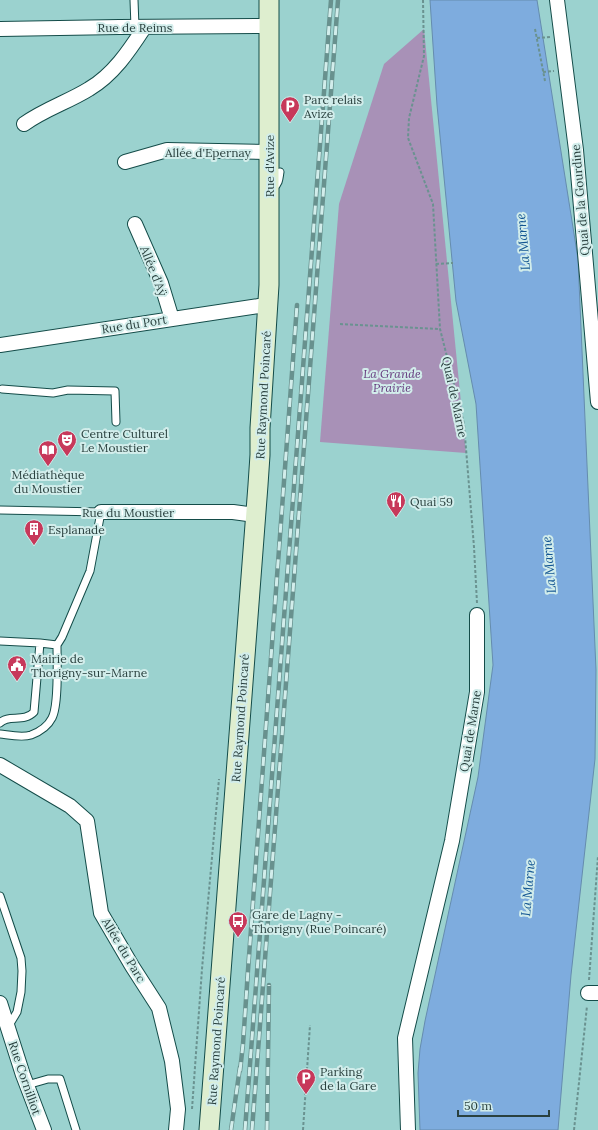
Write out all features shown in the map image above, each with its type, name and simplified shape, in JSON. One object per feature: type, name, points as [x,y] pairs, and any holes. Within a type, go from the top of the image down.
[{"type":"street","name":"Rue d'Avize","points":[[268,306],[269,0]]},
{"type":"street","name":"Quai de la Gourdine","points":[[557,0],[576,150],[598,402]]},
{"type":"street","name":"Rue de Reims","points":[[0,29],[269,26]]},
{"type":"street","points":[[24,124],[38,114],[89,89],[104,79],[127,54],[139,28]]},
{"type":"street","name":"Allée d'Epernay","points":[[125,162],[166,150],[269,152]]},
{"type":"street","name":"Allée d'Aÿ","points":[[135,224],[161,283],[172,318]]},
{"type":"street","name":"Rue du Port","points":[[0,345],[172,318],[268,306]]},
{"type":"street","name":"Rue Raymond Poincaré","points":[[210,1130],[260,455],[260,428],[268,306]]},
{"type":"street","name":"Rue du Moustier","points":[[101,512],[233,512],[255,515]]},
{"type":"street","name":"Quai de Marne","points":[[408,1130],[405,1038],[452,841],[477,692],[477,615]]},
{"type":"street","name":"Allée du Parc","points":[[0,765],[70,806],[86,821],[101,913],[159,1008],[172,1061],[178,1109],[176,1130]]},
{"type":"street","name":"Rue Cornilliot","points":[[0,1003],[27,1085],[44,1130]]},
{"type":"lane","points":[[134,0],[139,28]]},
{"type":"lane","points":[[268,191],[277,185],[280,172]]},
{"type":"lane","points":[[2,389],[53,392],[68,390],[115,391],[116,422]]},
{"type":"lane","name":"Rue du Moustier","points":[[0,510],[101,512]]},
{"type":"lane","points":[[0,734],[16,736],[30,735],[42,729],[51,720],[56,701],[57,645],[62,637],[90,571],[101,512]]},
{"type":"lane","points":[[0,641],[57,645]]},
{"type":"lane","points":[[0,723],[2,720],[31,716],[34,712],[40,643]]},
{"type":"lane","points":[[0,896],[21,958],[22,971],[21,992],[17,1012],[8,1028]]},
{"type":"lane","points":[[27,1085],[48,1079],[60,1079],[76,1130]]},
{"type":"path","name":"Quai de Marne","points":[[423,0],[424,56],[409,118],[408,138],[433,204],[440,329],[464,424],[474,546],[477,615]]},
{"type":"path","points":[[535,29],[545,82]]},
{"type":"path","points":[[537,38],[552,36]]},
{"type":"path","points":[[543,72],[557,70]]},
{"type":"path","points":[[436,264],[452,263]]},
{"type":"path","points":[[340,324],[440,329]]},
{"type":"path","points":[[303,1130],[310,1025]]},
{"type":"green space","name":"La Grande Prairie","points":[[424,29],[466,453],[320,442],[339,204],[384,64]]},
{"type":"water","name":"La Marne","points":[[430,0],[537,0],[578,259],[596,670],[595,759],[571,975],[558,1130],[420,1130],[418,1073],[420,1049],[478,777],[493,665],[476,404],[456,301],[437,105]]},
{"type":"railway","points":[[245,1130],[331,0]]},
{"type":"railway","points":[[252,1130],[338,0]]},
{"type":"railway","points":[[240,1071],[297,305]]},
{"type":"railway","points":[[267,1130],[269,985]]},
{"type":"railway","points":[[231,1130],[240,1067]]},
{"type":"place","name":"Parc relais Avize","points":[[290,123]]},
{"type":"place","name":"Centre Culturel Le Moustier","points":[[67,457]]},
{"type":"place","name":"Médiathèque du Moustier","points":[[48,467]]},
{"type":"place","name":"Quai 59","points":[[396,518]]},
{"type":"place","name":"Esplanade","points":[[34,546]]},
{"type":"place","name":"Mairie de Thorigny-sur-Marne","points":[[17,682]]},
{"type":"place","name":"Gare de Lagny - Thorigny (Rue Poincaré)","points":[[238,938]]},
{"type":"place","name":"Parking de la Gare","points":[[306,1095]]}]
